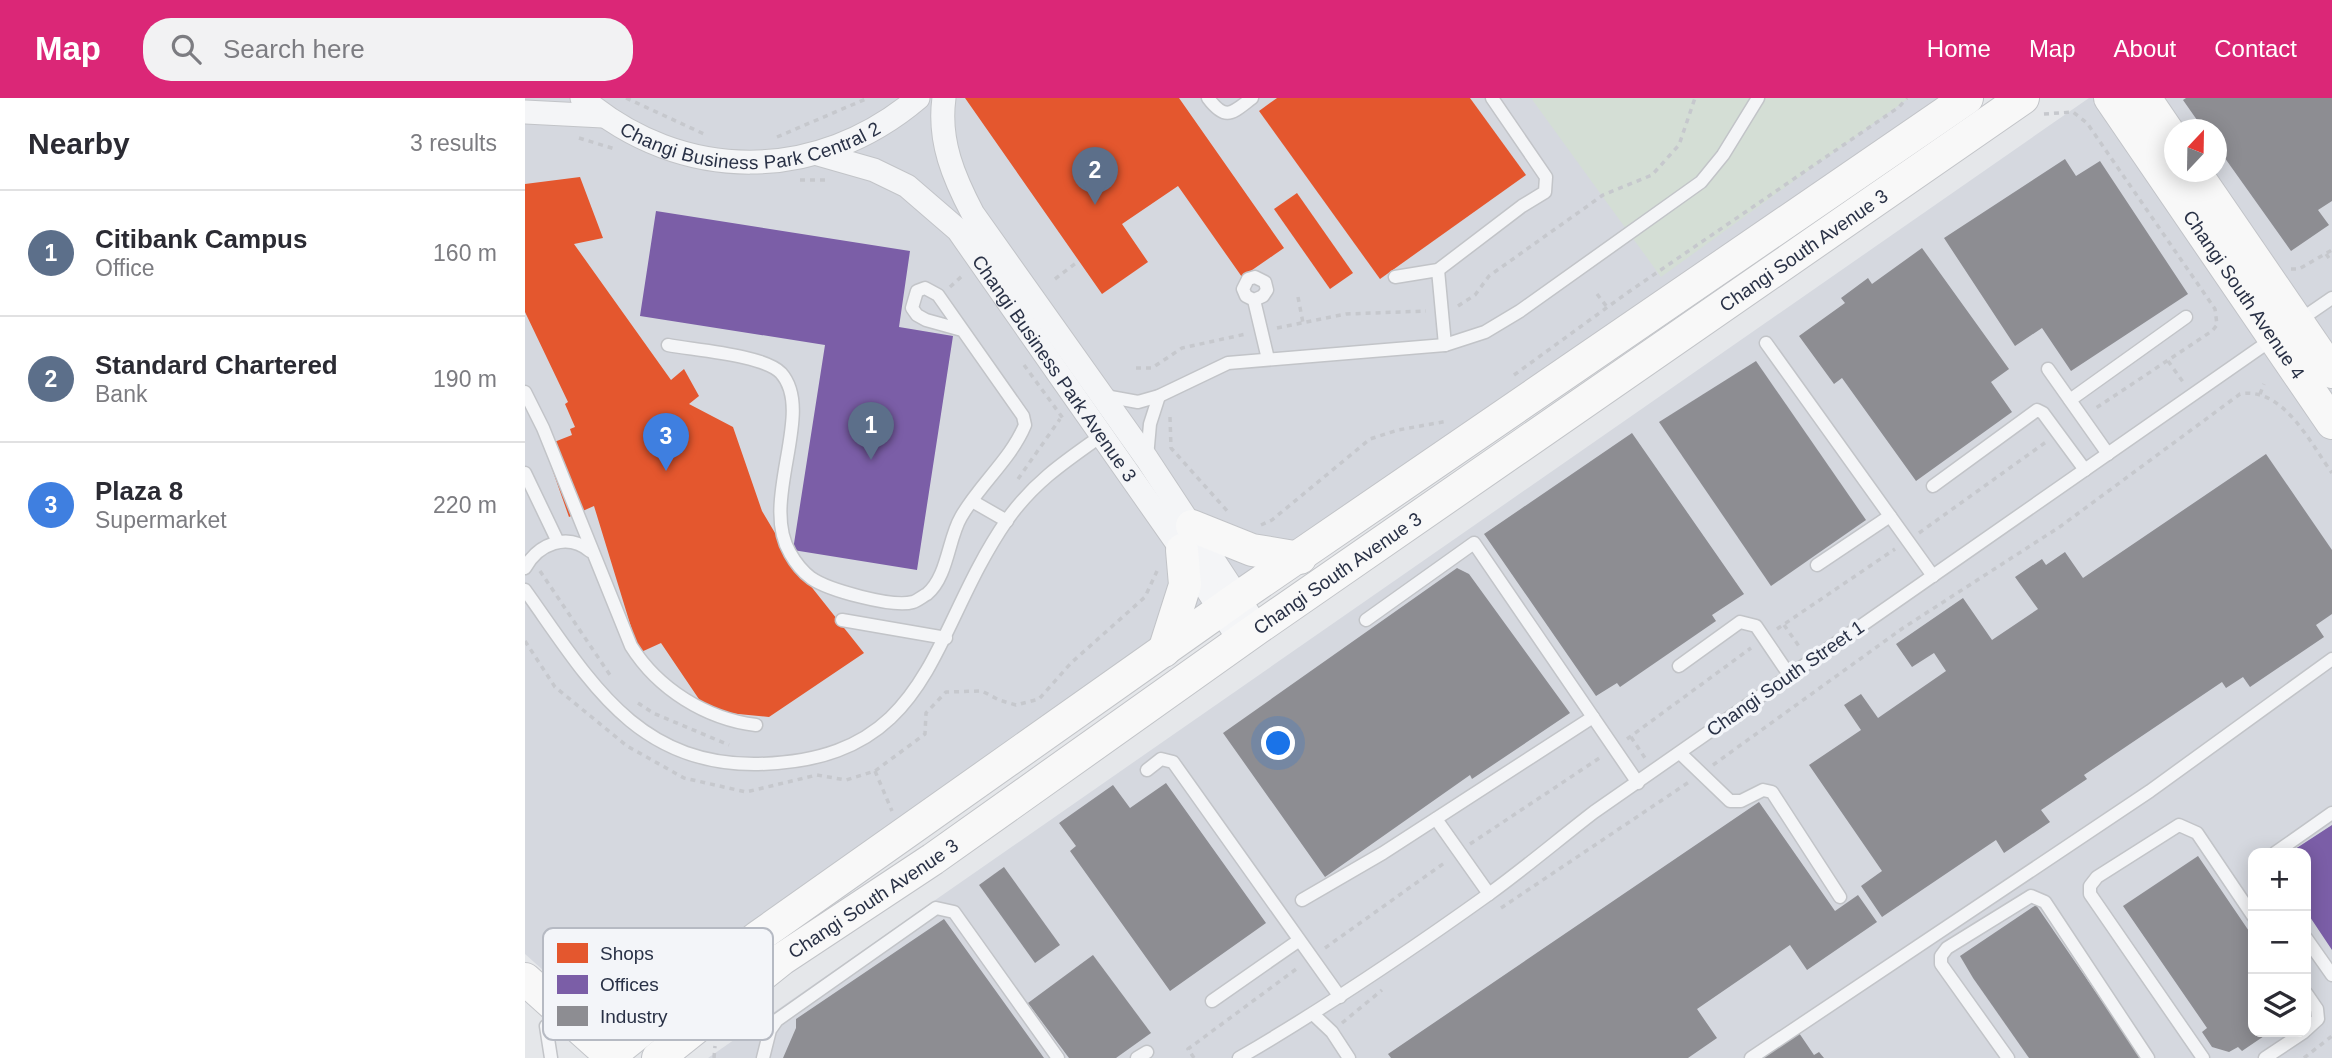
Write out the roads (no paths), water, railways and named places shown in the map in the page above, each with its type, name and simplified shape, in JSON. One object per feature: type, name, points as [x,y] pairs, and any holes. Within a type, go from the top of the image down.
[{"type":"street","name":"Changi Business Park Central 2","points":[[582,98],[603,116],[647,139],[700,158],[745,165],[818,154],[891,120],[918,98]]},
{"type":"street","name":"Changi Business Park Avenue 3","points":[[944,98],[941,114],[945,147],[955,180],[973,215],[1146,459],[1187,538],[1249,635]]},
{"type":"street","name":"Changi South Avenue 3","points":[[771,928],[1230,605],[1967,98]]},
{"type":"street","name":"Changi South Avenue 4","points":[[2110,98],[2285,330],[2332,372]]},
{"type":"street","points":[[2144,98],[2164,126]]},
{"type":"street","name":"Changi South Avenue 3","points":[[773,966],[933,859],[1249,635],[2033,106]]},
{"type":"street","points":[[525,112],[603,116]]},
{"type":"street","name":"Changi Business Park Avenue 3","points":[[818,154],[874,170],[907,186],[958,230],[1093,441],[1187,538]]},
{"type":"street","name":"Changi South Avenue 4","points":[[2201,182],[2285,330],[2332,423]]},
{"type":"street","points":[[1164,651],[1185,585],[1187,538],[1300,558]]},
{"type":"street","points":[[525,979],[543,997]]},
{"type":"street","points":[[575,1040],[603,1057]]},
{"type":"street","points":[[586,1040],[603,1057]]},
{"type":"street","name":"Changi South Avenue 3","points":[[603,1057],[625,1040]]},
{"type":"street","name":"Changi South Avenue 3","points":[[658,1058],[681,1040]]},
{"type":"lane","points":[[1208,98],[1217,110],[1224,114],[1231,113],[1252,98]]},
{"type":"lane","points":[[1395,277],[1438,270],[1521,206],[1545,192],[1546,177],[1492,98]]},
{"type":"lane","points":[[1101,395],[1138,402],[1159,396],[1228,363],[1445,345],[1485,332],[1520,311],[1701,182],[1723,155],[1758,98]]},
{"type":"lane","points":[[1438,270],[1445,345]]},
{"type":"lane","name":"Changi South Street 1","points":[[1239,1058],[1341,997],[1489,894],[1555,842],[1654,771],[2332,298]]},
{"type":"lane","points":[[1254,300],[1268,359]]},
{"type":"lane","points":[[2070,401],[2186,317]]},
{"type":"lane","points":[[668,345],[757,361],[781,372],[792,393],[790,447],[780,490],[780,533],[800,567],[811,578],[832,589],[881,600],[912,603],[930,592],[948,555],[960,517],[1025,425],[1023,416],[962,330]]},
{"type":"lane","points":[[1766,343],[1933,576]]},
{"type":"lane","points":[[2048,369],[2108,454]]},
{"type":"lane","points":[[525,392],[543,428],[590,551],[631,646],[642,663],[658,679],[710,714],[732,722],[756,725]]},
{"type":"lane","points":[[1146,459],[1150,424],[1159,396]]},
{"type":"lane","points":[[1933,486],[2031,412],[2043,413],[2085,470]]},
{"type":"lane","points":[[525,590],[597,692],[642,733],[690,755],[734,764],[788,763],[828,756],[867,737],[899,710],[946,638],[1007,521],[1037,482],[1093,441]]},
{"type":"lane","points":[[525,473],[558,542]]},
{"type":"lane","points":[[972,501],[1007,521]]},
{"type":"lane","points":[[1817,565],[1890,516]]},
{"type":"lane","points":[[528,563],[558,542],[574,541],[590,551]]},
{"type":"lane","points":[[1366,620],[1474,543],[1638,783]]},
{"type":"lane","points":[[842,620],[946,638]]},
{"type":"lane","points":[[1679,666],[1740,622],[1756,626],[1790,676]]},
{"type":"lane","points":[[1751,1058],[2150,791],[2332,659]]},
{"type":"lane","points":[[1302,900],[1436,819],[1593,717]]},
{"type":"lane","points":[[1680,753],[1730,802],[1741,801],[1763,790],[1772,792],[1840,897]]},
{"type":"lane","points":[[1147,770],[1161,759],[1173,762],[1298,941],[1341,997]]},
{"type":"lane","points":[[2282,848],[2332,813]]},
{"type":"lane","points":[[1436,819],[1489,894]]},
{"type":"lane","points":[[2203,1058],[2090,894],[2090,886],[2097,877],[2179,825],[2197,833],[2250,911]]},
{"type":"lane","points":[[2008,1058],[1941,964],[1941,956],[1947,948],[2031,896],[2045,902],[2148,1058]]},
{"type":"lane","points":[[773,1026],[777,1020],[936,908],[954,912],[1058,1058]]},
{"type":"lane","points":[[1212,1001],[1298,941]]},
{"type":"lane","points":[[2311,945],[2332,975]]},
{"type":"lane","points":[[2311,1000],[2317,1009],[2318,1018],[2311,1025]]},
{"type":"lane","points":[[1314,1015],[1332,1032],[1349,1058]]},
{"type":"lane","points":[[536,1016],[543,1036]]},
{"type":"lane","points":[[2265,1058],[2296,1037]]},
{"type":"lane","points":[[545,1040],[551,1058]]},
{"type":"lane","points":[[763,1058],[768,1040]]},
{"type":"place","name":"Standard Chartered","points":[[1095,205]]},
{"type":"place","name":"Citibank Campus","points":[[871,460]]},
{"type":"place","name":"Plaza 8","points":[[666,471]]}]
